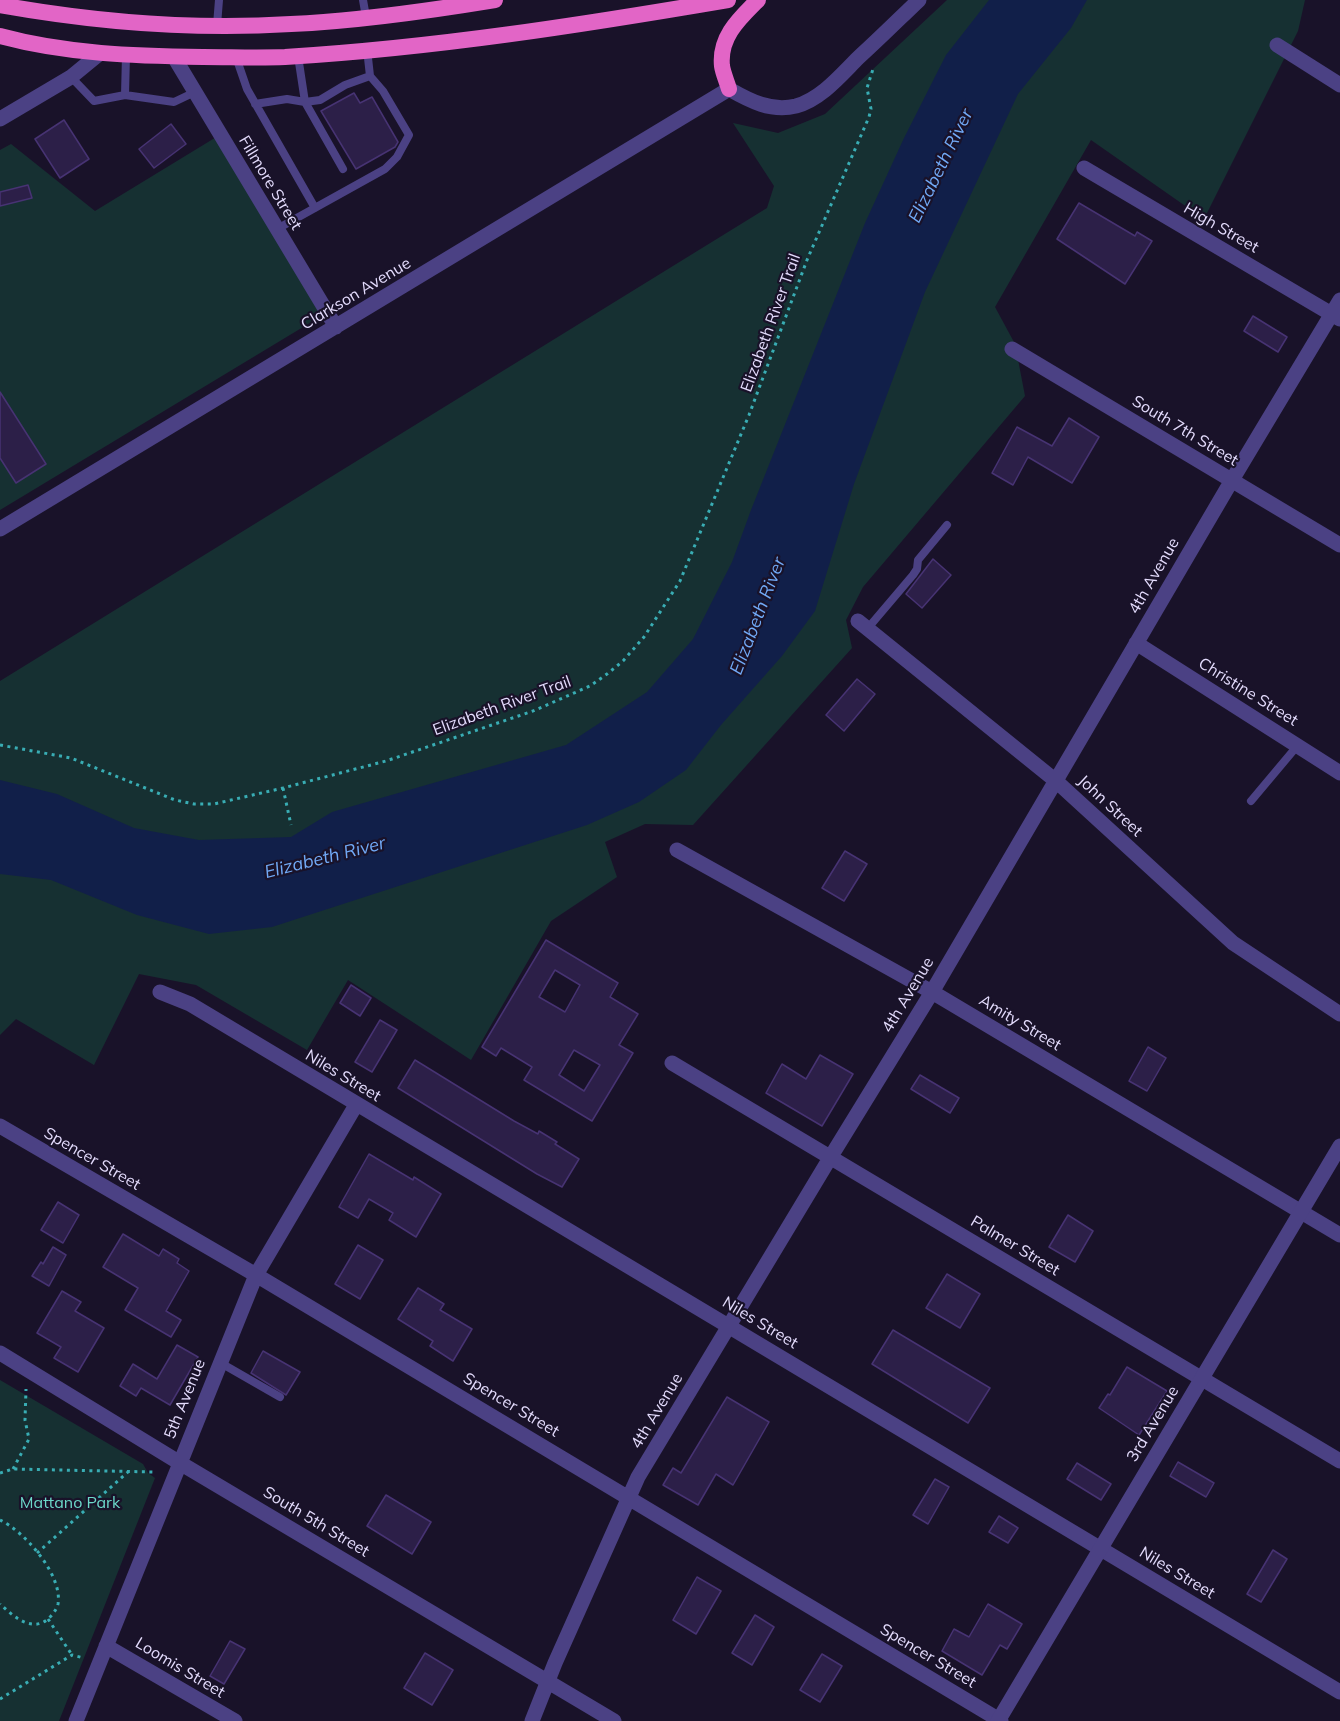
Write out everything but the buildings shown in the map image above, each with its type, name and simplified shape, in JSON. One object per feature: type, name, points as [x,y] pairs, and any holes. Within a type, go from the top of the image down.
[{"type":"highway","points":[[370,11],[410,0]]},
{"type":"highway","points":[[0,5],[62,16],[176,25],[217,25],[291,24],[370,11],[495,0]]},
{"type":"highway","points":[[0,36],[99,54],[174,57],[298,56],[447,43],[602,22],[728,0]]},
{"type":"highway","points":[[729,89],[722,66],[724,40],[738,19],[758,0]]},
{"type":"street","points":[[729,89],[753,102],[773,107],[795,106],[808,101],[828,87],[919,0]]},
{"type":"street","points":[[1277,45],[1340,85]]},
{"type":"street","points":[[0,119],[71,77],[99,54]]},
{"type":"street","name":"Fillmore Street","points":[[174,57],[336,327]]},
{"type":"street","name":"Clarkson Avenue","points":[[0,529],[729,89]]},
{"type":"street","name":"High Street","points":[[1084,168],[1336,316]]},
{"type":"street","name":"4th Avenue","points":[[532,1721],[628,1496],[729,1325],[932,992],[1232,480],[1336,316],[1340,300]]},
{"type":"street","name":"South 7th Street","points":[[1012,349],[1340,544]]},
{"type":"street","name":"John Street","points":[[863,624],[1056,781],[1233,943],[1340,1014]]},
{"type":"street","name":"Christine Street","points":[[1136,643],[1340,773]]},
{"type":"street","name":"Amity Street","points":[[677,849],[932,992],[1340,1235]]},
{"type":"street","name":"Niles Street","points":[[160,992],[190,1004],[1340,1692]]},
{"type":"street","name":"Palmer Street","points":[[672,1063],[1340,1461]]},
{"type":"street","name":"5th Avenue","points":[[75,1721],[256,1275],[356,1105]]},
{"type":"street","name":"Spencer Street","points":[[0,1126],[628,1496],[999,1721]]},
{"type":"street","name":"3rd Avenue","points":[[999,1721],[1340,1146]]},
{"type":"street","name":"South 5th Street","points":[[0,1353],[180,1463],[614,1721]]},
{"type":"street","name":"Loomis Street","points":[[106,1646],[235,1721]]},
{"type":"lane","points":[[217,25],[219,0]]},
{"type":"lane","points":[[277,229],[385,169],[397,157],[409,135],[383,91],[370,76],[367,50]]},
{"type":"lane","points":[[125,95],[126,55]]},
{"type":"lane","points":[[298,56],[305,102],[343,168]]},
{"type":"lane","points":[[236,57],[247,89],[315,208]]},
{"type":"lane","points":[[255,104],[287,99],[305,102],[320,100],[345,85],[370,76]]},
{"type":"lane","points":[[71,77],[94,101],[125,95],[174,102],[195,92]]},
{"type":"lane","points":[[863,624],[913,574],[917,569],[918,560],[947,525]]},
{"type":"lane","points":[[1251,801],[1298,745]]},
{"type":"lane","points":[[219,1362],[280,1397]]},
{"type":"path","name":"Elizabeth River Trail","points":[[0,744],[71,758],[175,800],[194,804],[214,804],[386,761],[541,708],[590,686],[607,674],[623,661],[644,637],[680,581],[745,426],[807,260],[869,117],[871,109],[867,88],[873,69]]},
{"type":"path","points":[[283,788],[291,825]]},
{"type":"path","points":[[13,1469],[29,1439],[25,1420],[26,1389]]},
{"type":"path","points":[[0,1473],[13,1469],[153,1472]]},
{"type":"path","points":[[37,1553],[129,1470]]},
{"type":"path","points":[[0,1520],[20,1532],[37,1553],[51,1573],[58,1592],[56,1611],[48,1620],[28,1624],[19,1620],[0,1604]]},
{"type":"path","points":[[48,1620],[72,1655],[84,1658]]},
{"type":"path","points":[[0,1699],[72,1655]]},
{"type":"green space","points":[[947,0],[1305,0],[1298,31],[1204,219],[1091,140],[995,307],[1015,344],[1025,396],[863,587],[846,620],[852,648],[693,825],[645,824],[605,842],[617,877],[551,921],[471,1060],[348,980],[307,1050],[196,985],[139,974],[94,1065],[16,1019],[0,1035],[0,681],[767,208],[774,186],[733,123],[778,133],[825,114]]},
{"type":"green space","points":[[218,136],[323,315],[0,510],[0,150],[11,144],[95,211]]},
{"type":"green space","name":"Mattano Park","points":[[0,1380],[143,1464],[148,1473],[155,1478],[59,1721],[0,1721]]},
{"type":"water","name":"Elizabeth River","points":[[989,0],[1087,0],[1071,28],[1018,94],[925,292],[854,484],[815,611],[782,656],[721,725],[686,770],[639,802],[587,825],[272,927],[209,934],[137,915],[51,880],[0,874],[0,780],[57,794],[134,828],[199,840],[291,837],[332,812],[566,745],[647,692],[693,639],[732,562],[865,223],[946,55]]}]
